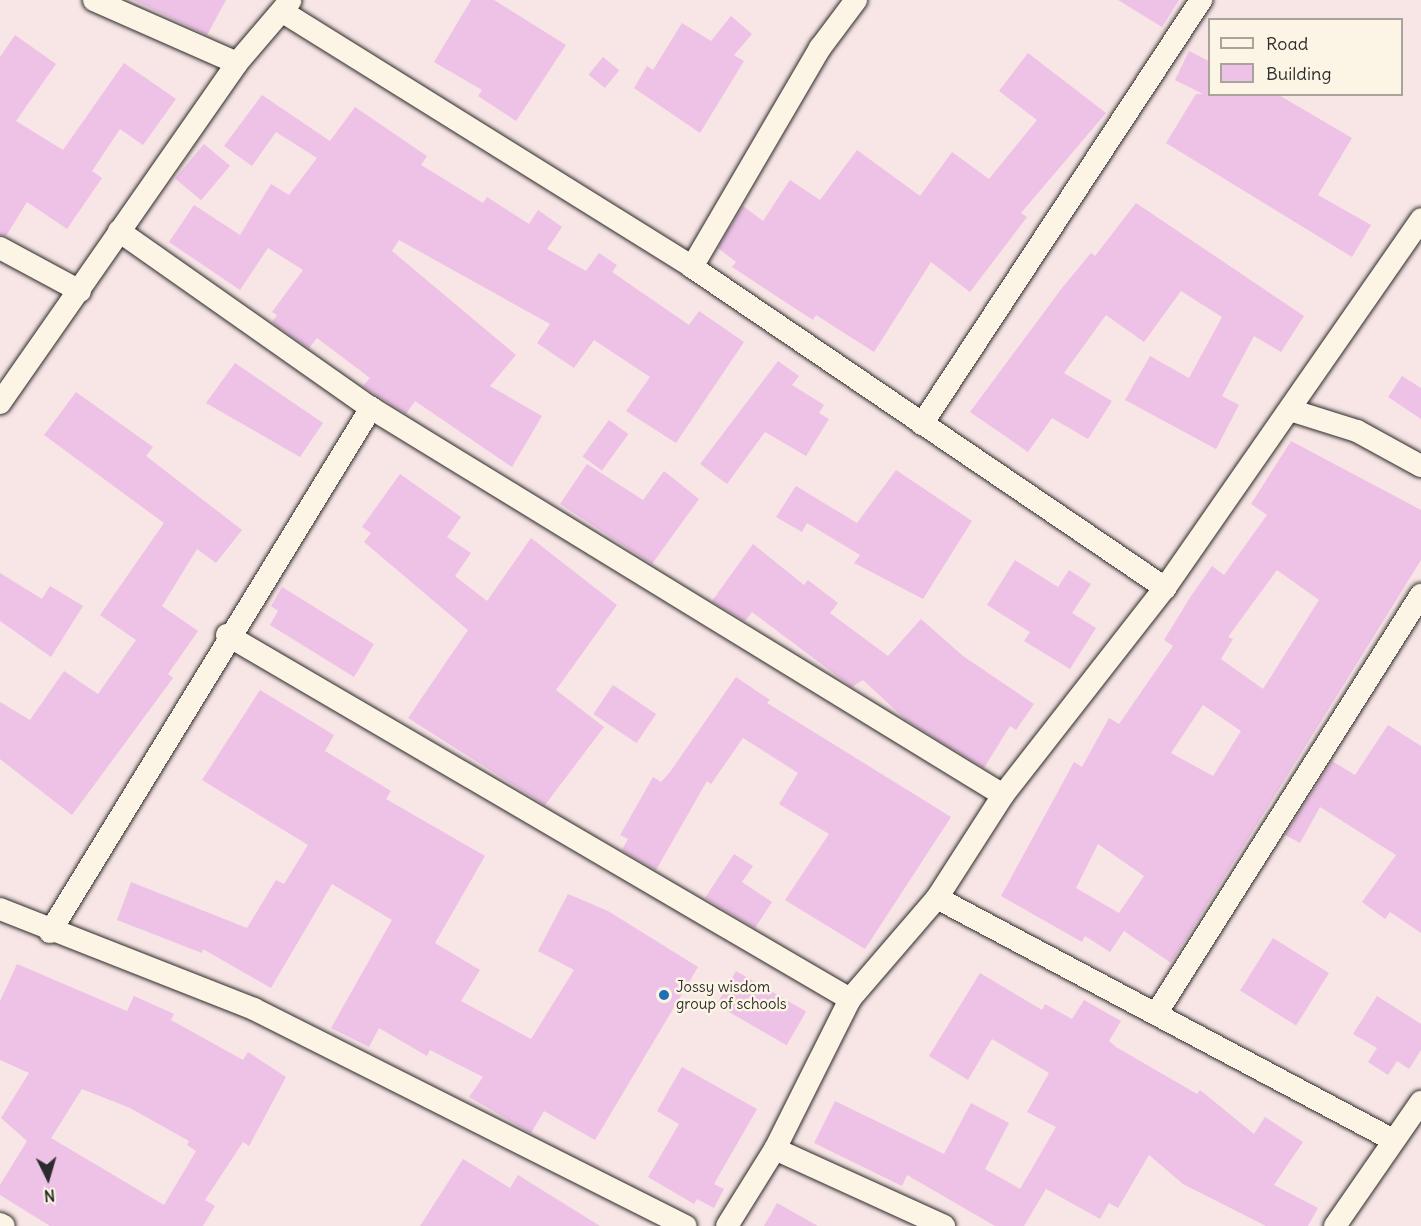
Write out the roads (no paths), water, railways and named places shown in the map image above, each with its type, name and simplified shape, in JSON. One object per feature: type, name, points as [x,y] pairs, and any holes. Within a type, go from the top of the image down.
[{"type":"street","points":[[94,0],[237,63]]},
{"type":"street","points":[[692,267],[820,48],[856,0]]},
{"type":"street","points":[[922,424],[1201,0]]},
{"type":"street","points":[[0,403],[237,63],[287,6],[692,267],[1165,588]]},
{"type":"street","points":[[727,1226],[775,1149],[850,999],[937,898],[1003,795],[1165,588],[1421,219]]},
{"type":"street","points":[[119,231],[371,408],[1003,795]]},
{"type":"street","points":[[0,248],[80,291]]},
{"type":"street","points":[[50,932],[227,634],[371,408]]},
{"type":"street","points":[[1290,410],[1357,431],[1421,466]]},
{"type":"street","points":[[1156,1014],[1421,596]]},
{"type":"street","points":[[227,634],[850,999]]},
{"type":"street","points":[[937,898],[1393,1140]]},
{"type":"street","points":[[0,909],[50,932],[254,1010],[685,1226]]},
{"type":"street","points":[[1335,1226],[1421,1102]]},
{"type":"street","points":[[775,1149],[944,1226]]},
{"type":"street","points":[[0,1224],[4,1226]]},
{"type":"place","name":"Jossy wisdom group of schools","points":[[664,995]]}]
